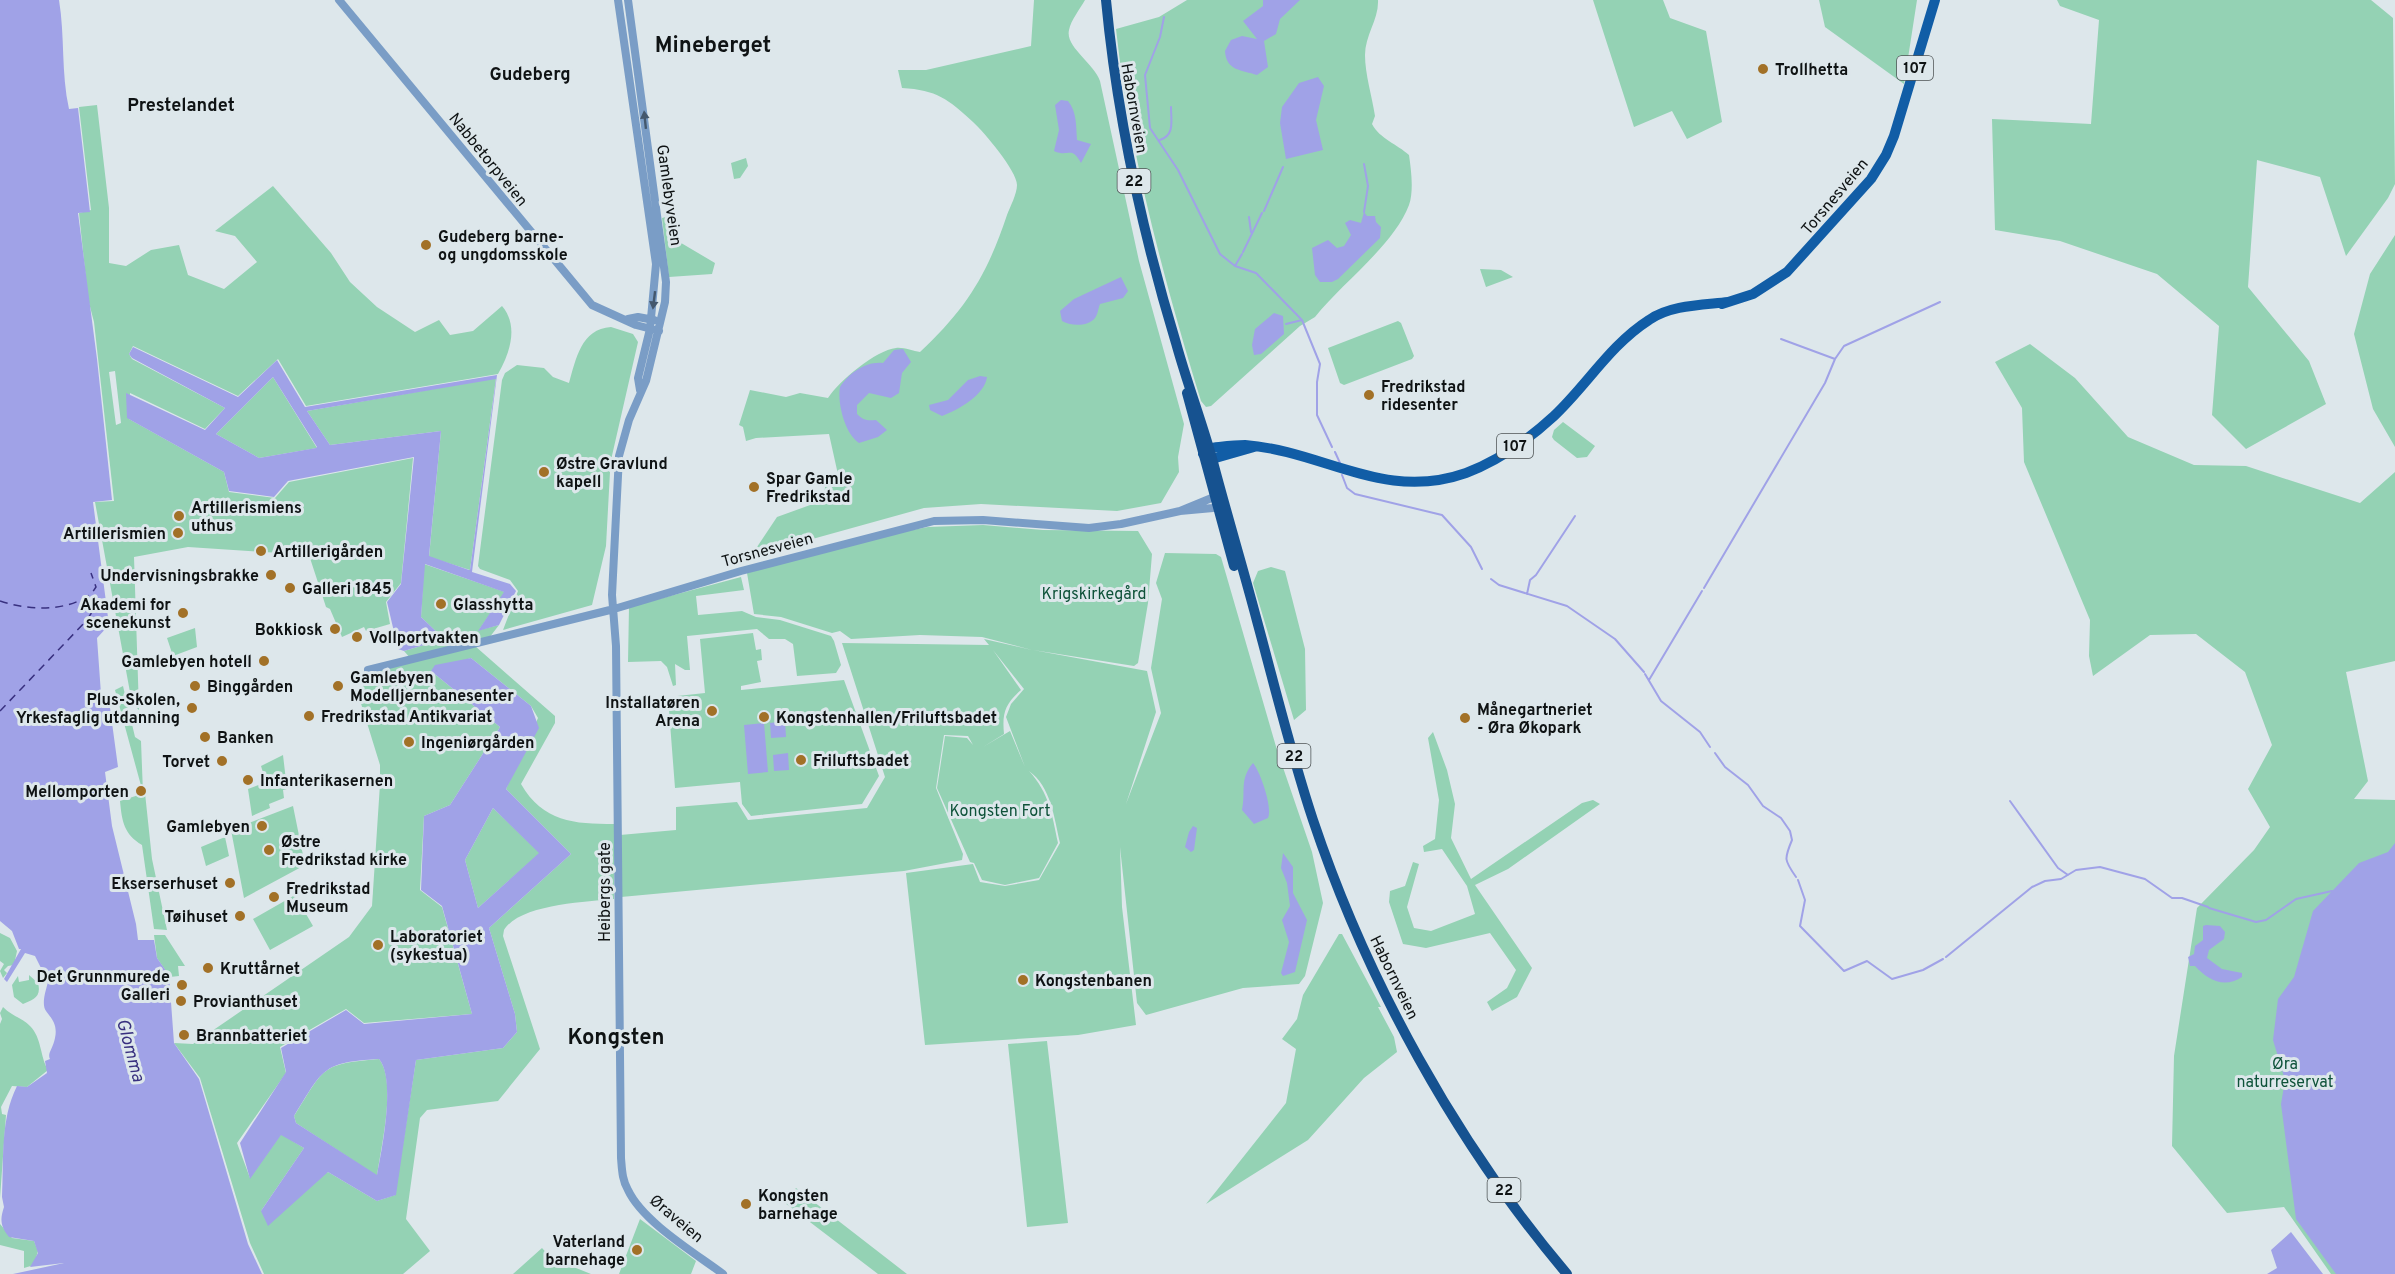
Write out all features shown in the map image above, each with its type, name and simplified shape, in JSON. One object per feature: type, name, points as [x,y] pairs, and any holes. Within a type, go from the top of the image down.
[{"type":"highway","name":"Habornveien","points":[[1106,0],[1112,69],[1126,148],[1147,237],[1208,454],[1218,502],[1313,820],[1348,914],[1381,986],[1460,1125],[1519,1211],[1567,1274]]},
{"type":"main road","name":"Torsnesveien","points":[[1208,454],[1254,447],[1272,449],[1349,472],[1396,482],[1419,483],[1440,480],[1481,466],[1515,446],[1554,416],[1616,346],[1658,315],[1681,308],[1728,302],[1753,294],[1780,278],[1870,179],[1886,154],[1894,136],[1935,0]]},
{"type":"street","name":"Nabbetorpveien","points":[[339,0],[580,293],[596,309],[653,326]]},
{"type":"street","name":"Gamlebyveien","points":[[614,609],[612,595],[619,456],[640,390],[638,378],[653,326],[656,281],[656,257],[618,0]]},
{"type":"street","name":"Gamlebyveien","points":[[628,0],[662,246],[665,302],[661,321],[653,326]]},
{"type":"street","name":"Torsnesveien","points":[[368,670],[614,609],[741,570],[934,521],[982,520],[1089,528],[1121,524],[1218,502]]},
{"type":"street","name":"Heibergs gate","points":[[614,609],[622,1175]]},
{"type":"street","name":"Øraveien","points":[[622,1175],[631,1196],[647,1214],[723,1274]]},
{"type":"green space","points":[[1034,0],[1085,0],[1072,22],[1069,36],[1075,49],[1097,74],[1100,81],[1139,261],[1184,424],[1178,457],[1179,472],[1161,503],[1117,511],[981,504],[924,508],[751,556],[777,517],[824,500],[825,487],[839,479],[829,434],[756,438],[746,441],[743,427],[739,425],[750,390],[786,397],[800,393],[828,398],[849,375],[878,354],[899,348],[920,352],[950,321],[973,290],[991,256],[1016,192],[1016,179],[1012,171],[978,127],[941,97],[924,91],[902,88],[898,70],[926,70],[1031,46]]},
{"type":"green space","points":[[1187,0],[1378,0],[1365,55],[1375,116],[1372,124],[1384,138],[1409,155],[1412,180],[1409,205],[1402,220],[1380,249],[1315,317],[1300,326],[1211,406],[1206,407],[1201,401],[1150,217],[1130,122],[1116,29],[1159,17]]},
{"type":"green space","points":[[1593,0],[1663,0],[1670,18],[1706,31],[1722,122],[1687,139],[1672,111],[1634,127]]},
{"type":"green space","points":[[1819,0],[1917,0],[1904,84],[1825,27]]},
{"type":"green space","points":[[2057,0],[2371,0],[2393,18],[2395,184],[2388,198],[2346,256],[2320,177],[2257,160],[2248,287],[2309,361],[2326,404],[2246,449],[2212,415],[2219,326],[2157,274],[2060,241],[1995,230],[1992,119],[2091,124],[2099,20],[2060,6]]},
{"type":"green space","points":[[97,105],[109,208],[109,263],[126,266],[151,250],[179,245],[188,275],[224,289],[257,262],[235,236],[215,231],[273,186],[331,253],[350,282],[377,307],[415,332],[439,320],[450,335],[473,331],[502,306],[510,322],[511,331],[509,349],[498,374],[306,406],[278,359],[238,396],[133,346],[129,354],[132,359],[225,408],[205,429],[130,393],[129,419],[224,472],[229,492],[275,498],[289,482],[413,458],[401,583],[386,602],[390,624],[366,631],[364,627],[342,637],[330,609],[326,607],[309,555],[188,547],[134,557],[139,710],[132,703],[95,502],[114,501],[79,213],[91,210],[79,107]],"holes":[[[115,371],[121,423],[116,425],[109,372]]]},
{"type":"green space","points":[[746,158],[748,166],[740,178],[734,179],[731,163]]},
{"type":"green space","points":[[666,217],[671,237],[715,263],[712,274],[669,277],[662,218]]},
{"type":"green space","points":[[2395,235],[2395,447],[2373,409],[2354,334],[2370,274]]},
{"type":"green space","points":[[1480,269],[1501,270],[1513,277],[1486,287]]},
{"type":"green space","points":[[1398,321],[1401,323],[1414,356],[1412,359],[1344,385],[1340,383],[1328,348]]},
{"type":"green space","points":[[611,327],[633,334],[638,342],[611,460],[607,462],[607,470],[610,472],[606,546],[592,605],[503,630],[518,591],[510,580],[480,569],[478,566],[502,380],[505,373],[517,365],[544,368],[553,377],[569,383],[577,355],[586,339],[601,329]]},
{"type":"green space","name":"Øra naturreservat","points":[[2030,344],[2075,378],[2128,437],[2194,465],[2246,466],[2360,503],[2395,472],[2395,661],[2346,672],[2368,781],[2354,799],[2395,800],[2395,1274],[2331,1274],[2284,1207],[2227,1213],[2172,1146],[2174,1056],[2197,908],[2254,850],[2270,827],[2248,789],[2272,745],[2245,672],[2196,634],[2150,635],[2093,676],[2089,656],[2090,620],[2024,462],[2022,408],[1995,362]]},
{"type":"green space","points":[[273,377],[317,448],[259,458],[216,434]]},
{"type":"green space","points":[[496,378],[470,570],[429,557],[441,431],[330,445],[307,411]]},
{"type":"green space","points":[[1563,422],[1595,446],[1587,457],[1577,458],[1554,440],[1552,437],[1554,430]]},
{"type":"green space","points":[[983,525],[1043,530],[1138,531],[1152,554],[1148,603],[1138,663],[1134,666],[1033,650],[1147,671],[1156,712],[1126,804],[1161,713],[1151,668],[1162,599],[1156,583],[1165,553],[1216,554],[1221,557],[1277,750],[1312,852],[1323,903],[1305,976],[1299,984],[1243,988],[1146,1015],[1137,1003],[1120,847],[1122,907],[1136,1025],[1078,1035],[925,1045],[906,873],[973,864],[980,882],[1005,886],[1039,880],[1060,843],[1047,794],[1029,771],[1045,796],[1058,843],[1039,878],[1005,885],[982,880],[974,863],[970,862],[937,788],[945,736],[967,738],[973,745],[968,736],[944,735],[936,788],[963,854],[962,860],[904,871],[621,897],[620,835],[676,830],[676,807],[737,802],[748,820],[867,808],[885,777],[842,643],[989,645],[984,639],[1032,650],[982,637],[920,635],[851,639],[840,631],[832,633],[781,617],[754,614],[747,573],[881,536],[928,527]],"holes":[[[993,650],[1024,689],[1011,704],[1006,717],[1025,767],[1010,731],[983,747],[1004,734],[1006,709],[1021,690]]]},
{"type":"green space","points":[[424,564],[505,592],[479,630],[499,625],[486,642],[475,646],[555,716],[555,723],[521,784],[539,806],[561,818],[586,823],[614,824],[614,899],[571,903],[538,910],[512,921],[504,930],[503,936],[540,1049],[498,1101],[427,1110],[420,1118],[406,1219],[430,1251],[403,1274],[264,1274],[250,1243],[200,1078],[174,1043],[193,1044],[349,937],[372,906],[380,765],[359,697],[368,672],[411,659],[404,651],[444,639],[421,617]],"holes":[[[471,658],[531,706],[538,718],[506,789],[571,854],[489,928],[515,1014],[517,1032],[503,1048],[416,1060],[395,1195],[377,1201],[328,1172],[261,1211],[304,1148],[281,1134],[250,1178],[237,1143],[286,1073],[280,1047],[346,1009],[364,1023],[472,1014],[442,907],[420,890],[424,816],[450,805],[500,727],[431,671]]]},
{"type":"green space","points":[[1271,567],[1285,571],[1305,649],[1306,710],[1294,720],[1253,583],[1258,571]]},
{"type":"green space","points":[[741,577],[744,590],[696,596],[698,615],[742,611],[756,617],[780,620],[831,636],[841,665],[836,673],[797,676],[793,644],[785,639],[769,639],[757,629],[687,636],[690,670],[685,670],[675,664],[676,685],[673,686],[667,667],[661,661],[628,662],[629,607]]},
{"type":"green space","points":[[195,628],[197,647],[173,656],[167,638]]},
{"type":"green space","name":"Kongstenhallen/Friluftsbadet","points":[[753,633],[756,650],[761,649],[762,660],[757,661],[761,682],[741,686],[741,690],[844,680],[879,776],[862,804],[751,816],[742,804],[740,782],[675,788],[668,697],[705,693],[700,639]]},
{"type":"green space","points":[[123,686],[135,737],[141,741],[143,793],[115,690]]},
{"type":"green space","points":[[1433,732],[1447,770],[1455,804],[1451,838],[1471,879],[1582,803],[1593,800],[1600,804],[1508,869],[1475,885],[1532,968],[1517,997],[1492,1011],[1487,1002],[1507,988],[1516,970],[1490,933],[1426,948],[1403,944],[1389,902],[1390,891],[1405,886],[1413,862],[1419,864],[1407,907],[1414,928],[1431,931],[1475,914],[1467,886],[1442,849],[1424,852],[1423,846],[1435,839],[1439,800],[1428,738]]},
{"type":"green space","points":[[283,755],[287,789],[283,790],[284,798],[269,804],[270,808],[252,816],[248,789],[266,782],[261,766]]},
{"type":"green space","points":[[145,793],[152,859],[167,930],[154,929],[142,845],[128,832],[122,815],[120,801]]},
{"type":"green space","points":[[293,806],[305,865],[244,898],[231,830]]},
{"type":"green space","points":[[493,808],[540,853],[478,908],[465,860]]},
{"type":"green space","points":[[225,837],[229,856],[206,866],[201,847]]},
{"type":"green space","points":[[295,895],[313,926],[270,950],[253,919]]},
{"type":"green space","points":[[0,933],[10,938],[17,951],[14,965],[4,970],[7,973],[3,978],[0,971],[4,964],[0,961]]},
{"type":"green space","points":[[1339,934],[1342,934],[1381,1007],[1378,1007],[1394,1037],[1397,1052],[1364,1078],[1308,1140],[1206,1204],[1286,1103],[1296,1049],[1282,1039],[1297,1019],[1303,995]]},
{"type":"green space","points":[[154,935],[165,935],[185,966],[178,966],[179,976],[170,977],[157,958]]},
{"type":"green space","points":[[29,975],[38,983],[39,992],[35,998],[23,1004],[14,997],[12,985],[18,976],[19,982],[29,980]]},
{"type":"green space","points":[[3,1007],[27,1023],[34,1031],[48,1070],[27,1087],[12,1086],[1,1107],[2,1114],[6,1115],[0,1198],[0,1024],[2,1019],[0,1013]]},
{"type":"green space","points":[[1047,1041],[1068,1223],[1027,1227],[1008,1044]]},
{"type":"green space","points":[[379,1059],[387,1082],[387,1098],[377,1176],[296,1123],[294,1116],[326,1071],[345,1063]]},
{"type":"green space","points":[[796,1188],[907,1274],[878,1274],[785,1203]]},
{"type":"green space","points":[[640,1219],[696,1261],[691,1274],[619,1274]]},
{"type":"green space","points":[[0,1224],[12,1238],[34,1241],[38,1251],[34,1265],[24,1268],[24,1251],[0,1245]]},
{"type":"green space","points":[[542,1248],[551,1258],[591,1274],[513,1274]]},
{"type":"water","name":"Glomma","points":[[0,0],[59,0],[69,109],[78,108],[90,212],[78,213],[112,500],[93,502],[109,625],[97,638],[102,708],[110,708],[118,767],[105,772],[112,826],[138,940],[154,940],[157,958],[169,975],[174,1043],[199,1079],[248,1244],[262,1274],[13,1274],[64,1263],[30,1267],[38,1253],[34,1241],[9,1237],[2,1222],[4,1140],[8,1112],[17,1086],[27,1087],[47,1073],[45,1061],[50,1059],[56,1029],[44,1005],[48,982],[35,956],[25,953],[7,982],[4,979],[21,949],[12,931],[0,921]]},
{"type":"water","points":[[1263,0],[1300,0],[1280,19],[1276,34],[1264,41],[1268,67],[1257,75],[1232,66],[1226,58],[1225,51],[1231,40],[1242,36],[1257,39],[1243,21],[1263,6]]},
{"type":"water","points":[[1318,77],[1324,86],[1316,120],[1323,150],[1286,159],[1280,123],[1282,107],[1299,83]]},
{"type":"water","points":[[1061,100],[1068,101],[1073,110],[1077,140],[1091,144],[1081,163],[1072,153],[1054,151],[1059,130],[1055,105]]},
{"type":"water","points":[[1364,212],[1367,216],[1375,216],[1376,222],[1381,227],[1380,238],[1338,279],[1332,282],[1320,282],[1315,275],[1312,248],[1328,240],[1337,248],[1344,246],[1351,235],[1345,223],[1350,220],[1361,223]]},
{"type":"water","points":[[1121,277],[1128,291],[1123,298],[1100,304],[1096,316],[1088,323],[1074,325],[1062,321],[1060,311],[1074,299]]},
{"type":"water","points":[[1274,313],[1283,316],[1284,334],[1261,354],[1254,355],[1252,345],[1255,329]]},
{"type":"water","points":[[133,347],[238,397],[277,360],[305,407],[497,375],[472,572],[510,584],[516,591],[499,625],[478,631],[504,592],[425,564],[421,617],[444,639],[404,651],[398,649],[387,602],[401,584],[414,457],[288,481],[274,497],[229,491],[224,472],[127,418],[126,393],[205,430],[225,408],[132,358],[129,354]],"holes":[[[273,377],[317,447],[316,448],[259,458],[216,434]],[[496,379],[470,570],[469,570],[429,556],[441,431],[330,445],[307,411]]]},
{"type":"water","points":[[903,349],[911,362],[902,373],[899,393],[891,398],[869,393],[857,405],[859,416],[865,420],[876,420],[887,430],[878,437],[859,443],[850,433],[843,418],[840,387],[858,369],[870,364],[883,363],[894,350]]},
{"type":"water","points":[[980,376],[987,377],[985,384],[976,396],[963,406],[942,416],[930,410],[929,405],[948,400],[968,380]]},
{"type":"water","points":[[471,658],[531,706],[539,728],[506,789],[571,854],[489,928],[515,1014],[517,1032],[503,1048],[416,1060],[396,1195],[377,1201],[328,1172],[268,1226],[261,1211],[304,1148],[281,1135],[250,1179],[240,1143],[286,1072],[281,1048],[346,1010],[364,1024],[472,1014],[442,906],[421,890],[424,816],[450,805],[500,727],[431,671],[435,665]],"holes":[[[493,808],[539,853],[478,908],[465,860]],[[379,1059],[387,1082],[387,1098],[377,1175],[296,1123],[294,1116],[311,1088],[326,1071],[345,1063]]]},
{"type":"water","points":[[785,721],[786,737],[771,738],[770,723]]},
{"type":"water","points":[[764,723],[768,772],[748,774],[744,725]]},
{"type":"water","points":[[788,753],[789,770],[774,771],[773,755]]},
{"type":"water","points":[[1253,763],[1265,790],[1269,806],[1268,818],[1254,824],[1242,810],[1244,780]]},
{"type":"water","points":[[1193,826],[1197,828],[1194,850],[1191,852],[1185,847]]},
{"type":"water","points":[[2395,843],[2395,1274],[2336,1274],[2296,1219],[2281,1104],[2285,1080],[2273,1040],[2278,999],[2294,977],[2313,911],[2359,863],[2388,852]]},
{"type":"water","points":[[1283,853],[1293,867],[1293,893],[1307,920],[1295,972],[1283,976],[1281,973],[1289,942],[1282,920],[1290,906],[1287,883],[1281,868]]},
{"type":"water","points":[[2203,926],[2220,926],[2225,932],[2224,939],[2209,950],[2207,958],[2222,969],[2242,973],[2242,977],[2229,982],[2217,981],[2205,975],[2195,966],[2190,966],[2188,957],[2194,954],[2195,946],[2203,940]]},
{"type":"water","points":[[2291,1232],[2323,1274],[2267,1274],[2277,1268],[2271,1250]]},
{"type":"waterway","points":[[1164,17],[1160,37],[1145,75],[1150,128],[1178,170],[1220,254],[1235,266],[1256,273],[1302,320],[1320,364],[1317,382],[1317,415],[1332,447]]},
{"type":"waterway","points":[[1160,140],[1165,138],[1170,131],[1171,107]]},
{"type":"waterway","points":[[1364,164],[1368,186],[1364,212]]},
{"type":"waterway","points":[[1264,211],[1283,167]]},
{"type":"waterway","points":[[1243,252],[1262,213]]},
{"type":"waterway","points":[[1249,217],[1251,232]]},
{"type":"waterway","points":[[1235,266],[1242,254]]},
{"type":"waterway","points":[[1704,588],[1825,383],[1835,359],[1844,346],[1940,302]]},
{"type":"waterway","points":[[1286,324],[1302,320]]},
{"type":"waterway","points":[[1781,339],[1835,359]]},
{"type":"waterway","points":[[1335,452],[1340,463]]},
{"type":"waterway","points":[[1342,475],[1347,488],[1355,494],[1442,515],[1471,547],[1482,569]]},
{"type":"waterway","points":[[1527,594],[1530,580],[1536,575],[1575,516]]},
{"type":"waterway","points":[[1491,579],[1499,585],[1567,606],[1615,639],[1644,672]]},
{"type":"waterway","points":[[1649,680],[1702,591]]},
{"type":"waterway","points":[[1645,674],[1661,701],[1700,732],[1710,747]]},
{"type":"waterway","points":[[1715,753],[1725,767],[1748,785],[1763,806],[1781,818],[1790,831],[1792,840],[1787,859],[1796,877]]},
{"type":"waterway","points":[[2010,801],[2058,868],[2068,875]]},
{"type":"waterway","points":[[1946,957],[2032,887],[2045,881],[2061,879],[2076,870],[2100,867],[2145,879],[2172,898],[2182,898],[2208,907]]},
{"type":"waterway","points":[[1798,880],[1805,900],[1800,926],[1844,971],[1867,961],[1892,979],[1923,970],[1943,959]]},
{"type":"waterway","points":[[2209,908],[2256,922],[2266,920],[2296,899],[2332,891]]},
{"type":"ferry route","points":[[0,601],[35,608],[71,604],[92,593],[96,587],[91,573]]},
{"type":"ferry route","points":[[0,711],[86,621],[97,605]]},
{"type":"place","name":"Trollhetta","points":[[1763,69]]},
{"type":"place","name":"Gudeberg barne- og ungdomsskole","points":[[426,245]]},
{"type":"place","name":"Fredrikstad ridesenter","points":[[1369,395]]},
{"type":"place","name":"Østre Gravlund kapell","points":[[544,472]]},
{"type":"place","name":"Spar Gamle Fredrikstad","points":[[754,487]]},
{"type":"place","name":"Artillerismiens uthus","points":[[179,516]]},
{"type":"place","name":"Artillerismien","points":[[178,533]]},
{"type":"place","name":"Artillerigården","points":[[261,551]]},
{"type":"place","name":"Undervisningsbrakke","points":[[271,575]]},
{"type":"place","name":"Galleri 1845","points":[[290,588]]},
{"type":"place","name":"Glasshytta","points":[[441,604]]},
{"type":"place","name":"Akademi for scenekunst","points":[[183,613]]},
{"type":"place","name":"Bokkiosk","points":[[335,629]]},
{"type":"place","name":"Vollportvakten","points":[[357,637]]},
{"type":"place","name":"Gamlebyen hotell","points":[[264,661]]},
{"type":"place","name":"Binggården","points":[[195,686]]},
{"type":"place","name":"Gamlebyen Modelljernbanesenter","points":[[338,686]]},
{"type":"place","name":"Plus-Skolen, Yrkesfaglig utdanning","points":[[192,708]]},
{"type":"place","name":"Installatøren Arena","points":[[712,711]]},
{"type":"place","name":"Fredrikstad Antikvariat","points":[[309,716]]},
{"type":"place","name":"Kongstenhallen/Friluftsbadet","points":[[764,717]]},
{"type":"place","name":"Månegartneriet - Øra Økopark","points":[[1465,718]]},
{"type":"place","name":"Banken","points":[[205,737]]},
{"type":"place","name":"Ingeniørgården","points":[[409,742]]},
{"type":"place","name":"Friluftsbadet","points":[[801,760]]},
{"type":"place","name":"Torvet","points":[[222,761]]},
{"type":"place","name":"Infanterikasernen","points":[[248,780]]},
{"type":"place","name":"Mellomporten","points":[[141,791]]},
{"type":"place","name":"Gamlebyen","points":[[262,826]]},
{"type":"place","name":"Østre Fredrikstad kirke","points":[[269,850]]},
{"type":"place","name":"Ekserserhuset","points":[[230,883]]},
{"type":"place","name":"Fredrikstad Museum","points":[[274,897]]},
{"type":"place","name":"Tøihuset","points":[[240,916]]},
{"type":"place","name":"Laboratoriet (sykestua)","points":[[378,945]]},
{"type":"place","name":"Kruttårnet","points":[[208,968]]},
{"type":"place","name":"Kongstenbanen","points":[[1023,980]]},
{"type":"place","name":"Det Grunnmurede Galleri","points":[[182,985]]},
{"type":"place","name":"Provianthuset","points":[[181,1001]]},
{"type":"place","name":"Brannbatteriet","points":[[184,1035]]},
{"type":"place","name":"Kongsten barnehage","points":[[746,1204]]},
{"type":"place","name":"Vaterland barnehage","points":[[637,1250]]},
{"type":"district","name":"Mineberget","points":[[713,44]]},
{"type":"district","name":"Gudeberg","points":[[530,74]]},
{"type":"district","name":"Prestelandet","points":[[181,105]]},
{"type":"district","name":"Kongsten","points":[[616,1036]]},
{"type":"park label","name":"Krigskirkegård","points":[[1094,593]]},
{"type":"park label","name":"Kongsten Fort","points":[[1000,810]]}]
